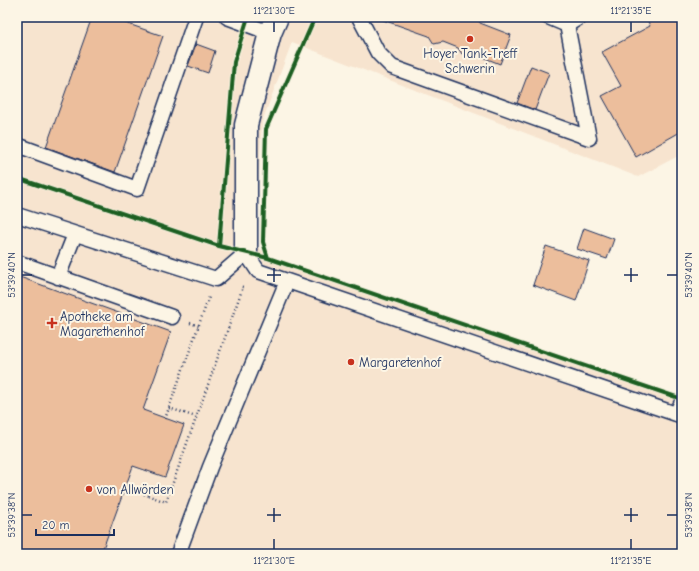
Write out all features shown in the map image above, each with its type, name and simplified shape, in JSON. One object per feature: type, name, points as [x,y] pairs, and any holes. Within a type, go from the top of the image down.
[{"type":"street","points":[[246,252],[246,125],[273,25]]},
{"type":"lane","points":[[17,145],[137,189],[196,17]]},
{"type":"lane","points":[[227,17],[273,25]]},
{"type":"lane","points":[[359,17],[378,53],[392,67],[589,138],[567,25]]},
{"type":"lane","points":[[548,17],[567,25]]},
{"type":"lane","points":[[567,25],[580,17]]},
{"type":"lane","points":[[17,215],[216,279],[246,252],[258,271],[680,411]]},
{"type":"lane","points":[[58,277],[75,234]]},
{"type":"lane","points":[[17,262],[172,317]]},
{"type":"lane","points":[[178,554],[210,467],[287,281]]},
{"type":"path","points":[[144,494],[166,502],[243,287],[216,279],[165,418]]},
{"type":"path","points":[[169,408],[196,417]]},
{"type":"shaded area","points":[[17,17],[682,17],[682,154],[638,177],[292,42],[262,122],[255,242],[268,258],[682,399],[682,554],[17,554]]},
{"type":"building","points":[[92,17],[108,17],[163,36],[115,172],[46,147]]},
{"type":"building","name":"Hoyer Tank-Treff Schwerin","points":[[383,17],[477,18],[480,23],[511,35],[500,64],[470,52],[462,54],[458,48],[443,42],[434,44],[429,36],[383,20]]},
{"type":"building","points":[[646,17],[682,17],[682,131],[636,157],[602,96],[621,86],[602,52],[650,26]]},
{"type":"building","points":[[196,44],[215,51],[208,73],[188,66]]},
{"type":"building","points":[[531,66],[549,73],[535,110],[517,103]]},
{"type":"building","points":[[584,228],[614,239],[607,259],[577,249]]},
{"type":"building","points":[[546,246],[589,261],[576,301],[533,285]]},
{"type":"building","points":[[17,276],[171,332],[143,410],[184,425],[165,477],[133,466],[101,554],[17,554]]},
{"type":"cycle path","points":[[219,246],[234,62],[248,17]]},
{"type":"cycle path","points":[[315,17],[266,129],[263,242],[268,258],[682,399]]},
{"type":"cycle path","points":[[17,178],[219,246],[268,258]]},
{"type":"place","name":"Hoyer Tank-Treff Schwerin","points":[[470,39]]},
{"type":"place","name":"Apotheke am Magarethenhof","points":[[52,323]]},
{"type":"place","name":"Margaretenhof","points":[[351,362]]},
{"type":"place","name":"von Allwörden","points":[[89,489]]}]
